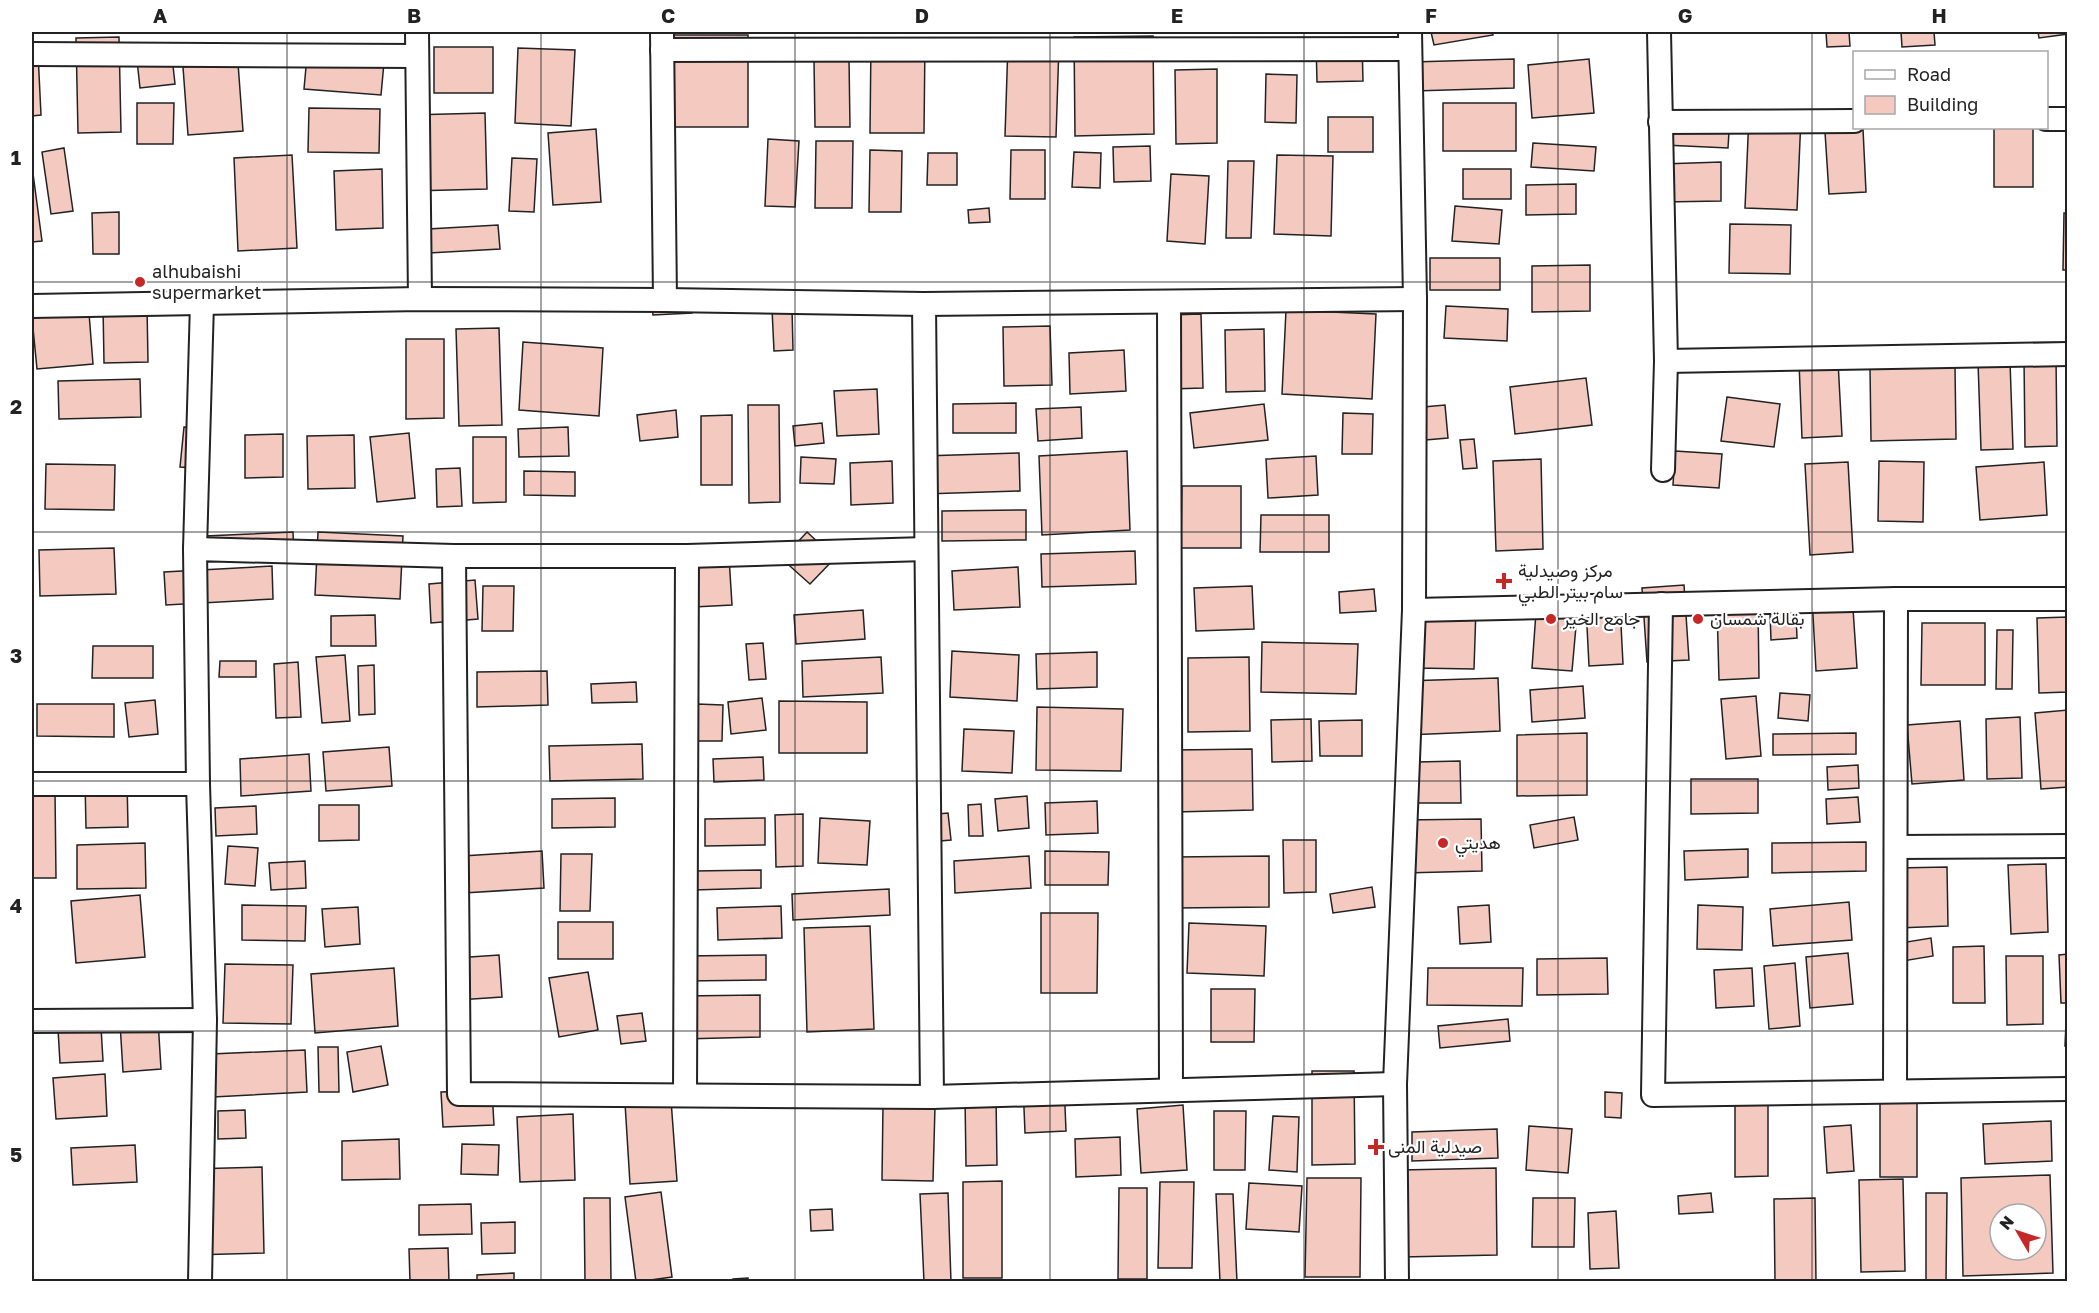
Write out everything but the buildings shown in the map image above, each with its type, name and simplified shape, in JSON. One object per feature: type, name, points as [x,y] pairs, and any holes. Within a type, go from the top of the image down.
[{"type":"street","points":[[417,32],[420,299]]},
{"type":"street","points":[[1659,32],[1666,361],[1663,470]]},
{"type":"street","points":[[665,300],[662,41],[1410,40],[1415,299],[1414,610],[1395,1084],[1397,1281]]},
{"type":"street","points":[[32,54],[417,56]]},
{"type":"street","points":[[2048,119],[2067,119]]},
{"type":"street","points":[[1660,122],[1853,121]]},
{"type":"street","points":[[32,306],[420,299],[924,304],[1415,299]]},
{"type":"street","points":[[200,1281],[205,1020],[198,784],[195,549],[202,303]]},
{"type":"street","points":[[1169,303],[1171,1090]]},
{"type":"street","points":[[924,304],[932,1097]]},
{"type":"street","points":[[1666,361],[2067,354]]},
{"type":"street","points":[[195,549],[454,556],[687,556],[926,549]]},
{"type":"street","points":[[454,556],[459,1094],[932,1097],[1395,1084]]},
{"type":"street","points":[[685,1095],[687,556]]},
{"type":"street","points":[[1414,610],[1896,599],[2067,599]]},
{"type":"street","points":[[1895,1091],[1896,599]]},
{"type":"street","points":[[1661,604],[1653,1095],[2067,1089]]},
{"type":"street","points":[[32,784],[198,784]]},
{"type":"street","points":[[1896,847],[2067,846]]},
{"type":"street","points":[[32,1021],[205,1020]]},
{"type":"place","name":"alhubaishi supermarket","points":[[140,282]]},
{"type":"place","name":"مركز وصيدلية سام بيتر الطبي","points":[[1504,581]]},
{"type":"place","name":"جامع الخير","points":[[1551,619]]},
{"type":"place","name":"بقالة شمسان","points":[[1698,619]]},
{"type":"place","name":"هديتي","points":[[1443,843]]},
{"type":"place","name":"صيدلية المنى","points":[[1376,1147]]}]
